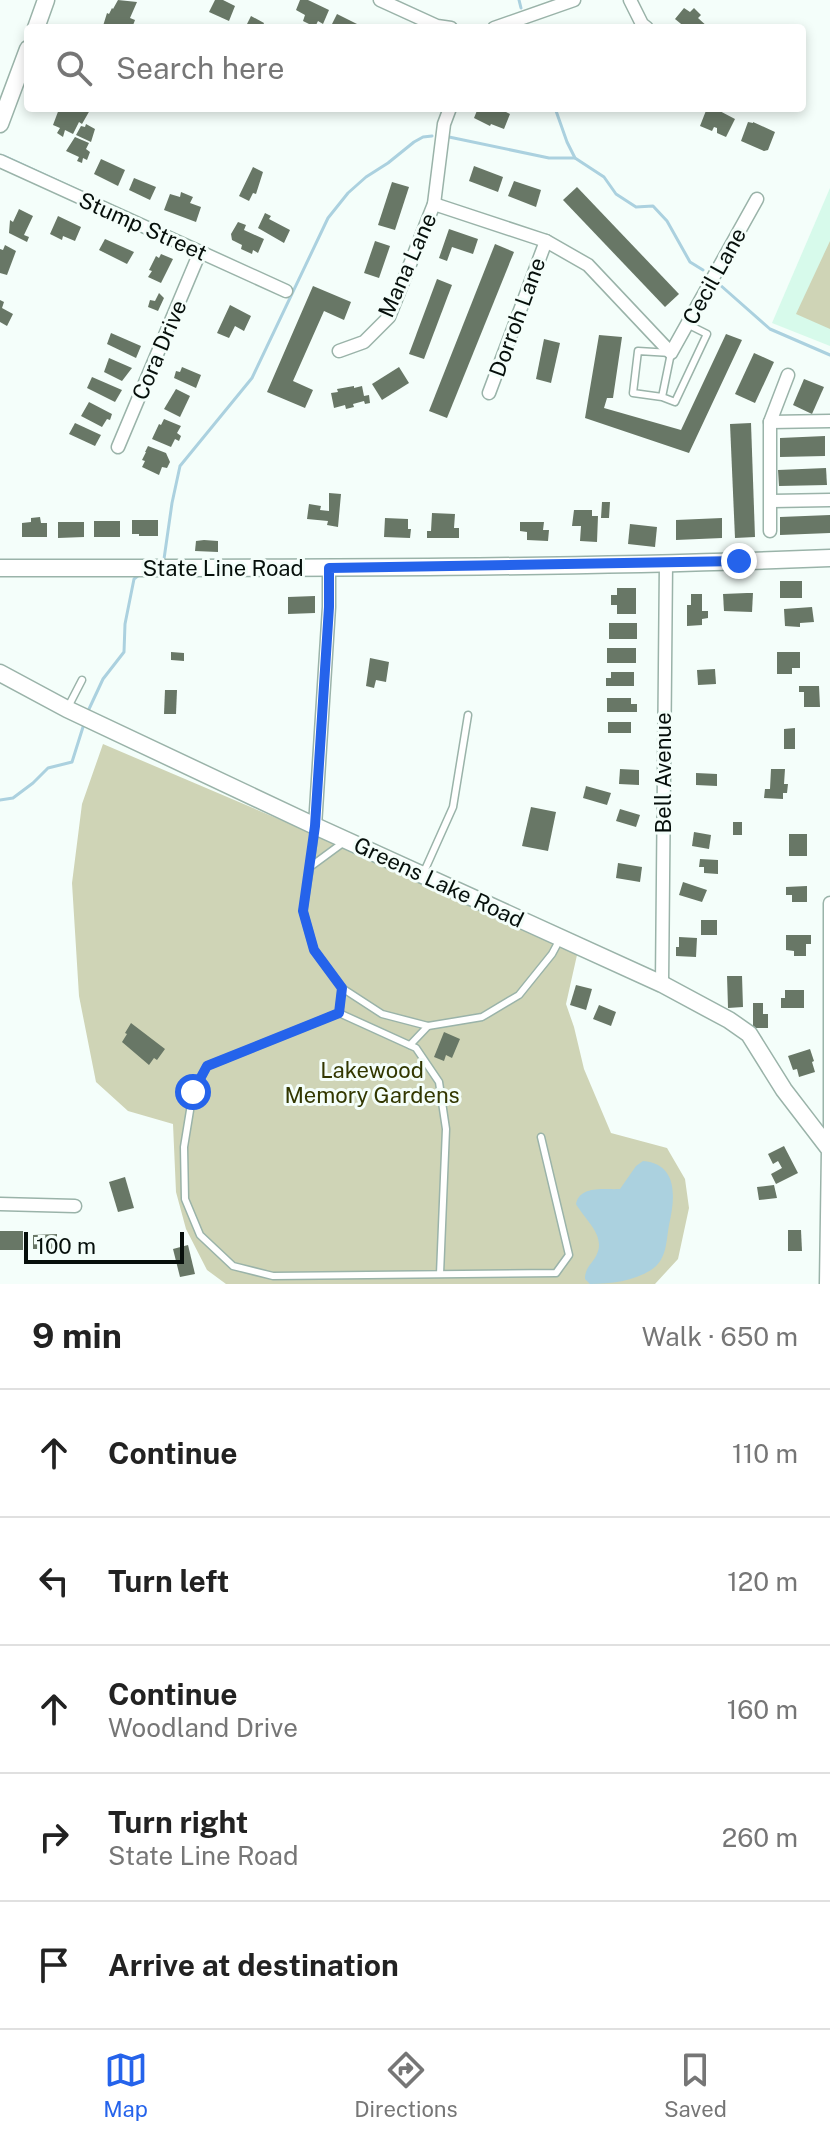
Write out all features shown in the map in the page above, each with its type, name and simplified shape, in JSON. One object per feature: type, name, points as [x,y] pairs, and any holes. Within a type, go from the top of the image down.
[{"type":"street","points":[[37,24],[46,0]]},
{"type":"street","points":[[380,0],[433,24]]},
{"type":"street","points":[[505,24],[574,0]]},
{"type":"street","points":[[630,0],[642,24]]},
{"type":"street","points":[[0,124],[24,60]]},
{"type":"street","name":"Mana Lane","points":[[339,351],[364,342],[389,317],[434,204],[444,124],[448,112]]},
{"type":"street","name":"Stump Street","points":[[0,161],[286,291]]},
{"type":"street","name":"Cecil Lane","points":[[671,353],[757,199]]},
{"type":"street","points":[[434,204],[546,241],[588,265],[671,353]]},
{"type":"street","name":"Dorroh Lane","points":[[489,393],[546,241]]},
{"type":"street","name":"Cora Drive","points":[[118,447],[200,252]]},
{"type":"street","points":[[770,531],[770,422],[788,375]]},
{"type":"street","points":[[770,422],[830,421]]},
{"type":"street","points":[[772,501],[830,500]]},
{"type":"street","name":"State Line Road","points":[[0,568],[329,568],[830,558]]},
{"type":"street","name":"Bell Avenue","points":[[662,984],[666,563]]},
{"type":"street","points":[[315,826],[329,568]]},
{"type":"street","name":"Greens Lake Road","points":[[0,673],[67,709],[315,826],[662,984],[729,1020],[749,1034],[784,1090],[830,1150]]},
{"type":"street","points":[[828,1284],[830,903]]},
{"type":"street","points":[[0,1204],[75,1206]]},
{"type":"lane","points":[[662,397],[671,353],[638,351],[633,393],[675,402],[707,334],[687,324]]},
{"type":"lane","points":[[67,709],[82,680]]},
{"type":"lane","points":[[423,874],[453,807],[468,715]]},
{"type":"lane","points":[[315,826],[303,911],[314,950],[342,988],[382,1014],[428,1026],[482,1017],[519,995],[552,954],[560,939]]},
{"type":"lane","points":[[310,867],[348,840]]},
{"type":"lane","points":[[339,1013],[342,988]]},
{"type":"lane","points":[[440,1274],[446,1129],[439,1082],[416,1048],[339,1013],[207,1066],[193,1092],[184,1147],[185,1199],[200,1235],[233,1266],[273,1276],[556,1273],[569,1255],[541,1137]]},
{"type":"lane","points":[[410,1045],[428,1026]]},
{"type":"lane","points":[[342,1275],[345,1284]]},
{"type":"lane","points":[[369,1275],[369,1284]]},
{"type":"shaded area","points":[[830,188],[830,346],[772,323]]},
{"type":"green space","points":[[830,241],[830,329],[796,314]]},
{"type":"green space","name":"Lakewood Memory Gardens","points":[[103,744],[302,829],[577,955],[566,1004],[584,1069],[611,1133],[667,1148],[685,1179],[689,1208],[678,1259],[655,1284],[226,1284],[207,1270],[186,1229],[176,1192],[173,1124],[128,1111],[96,1082],[79,996],[72,883],[82,804]]},
{"type":"water","points":[[643,1161],[663,1169],[672,1184],[673,1204],[663,1256],[656,1266],[637,1277],[590,1284],[585,1275],[599,1249],[599,1242],[594,1228],[576,1204],[578,1198],[588,1191],[620,1189]]},
{"type":"building","points":[[118,0],[137,2],[130,18],[135,20],[134,24],[104,24],[107,13]]},
{"type":"building","points":[[215,0],[235,6],[229,21],[209,12]]},
{"type":"building","points":[[300,0],[308,0],[329,10],[323,24],[318,21],[309,24],[303,21],[305,15],[296,10]]},
{"type":"building","points":[[684,8],[690,12],[694,8],[705,24],[681,24],[675,19]]},
{"type":"building","points":[[337,14],[357,24],[332,24]]},
{"type":"building","points":[[251,16],[264,23],[264,24],[247,24]]},
{"type":"building","points":[[58,112],[89,112],[73,134],[65,130],[63,137],[57,133],[60,128],[53,125]]},
{"type":"building","points":[[476,112],[510,114],[504,129],[474,118]]},
{"type":"building","points":[[705,112],[722,112],[735,119],[726,137],[717,133],[717,128],[714,127],[712,131],[700,126]]},
{"type":"building","points":[[748,122],[775,132],[768,150],[741,141]]},
{"type":"building","points":[[86,124],[95,129],[91,142],[76,135]]},
{"type":"building","points":[[75,137],[89,143],[86,149],[90,152],[82,163],[77,161],[79,157],[66,151]]},
{"type":"building","points":[[101,159],[125,170],[118,186],[94,174]]},
{"type":"building","points":[[474,166],[503,177],[498,192],[469,181]]},
{"type":"building","points":[[253,167],[263,172],[256,194],[253,193],[249,201],[239,196]]},
{"type":"building","points":[[134,178],[156,187],[150,200],[129,190]]},
{"type":"building","points":[[514,181],[541,190],[536,207],[508,196]]},
{"type":"building","points":[[392,182],[409,187],[395,230],[378,225]]},
{"type":"building","points":[[577,187],[679,294],[665,307],[563,200]]},
{"type":"building","points":[[181,192],[193,197],[190,203],[201,207],[196,222],[164,210],[170,194],[180,197]]},
{"type":"building","points":[[19,209],[33,216],[24,235],[29,237],[27,242],[9,233],[10,220],[13,222]]},
{"type":"building","points":[[265,213],[271,216],[269,219],[290,230],[284,243],[258,228]]},
{"type":"building","points":[[58,216],[81,227],[75,241],[63,236],[62,240],[50,234]]},
{"type":"building","points":[[238,222],[246,225],[244,230],[264,239],[258,253],[241,249],[242,245],[232,240],[231,234]]},
{"type":"building","points":[[449,229],[478,239],[473,254],[452,247],[447,261],[439,258]]},
{"type":"building","points":[[105,239],[134,252],[127,264],[99,250]]},
{"type":"building","points":[[375,241],[390,246],[379,278],[364,273]]},
{"type":"building","points":[[495,244],[514,252],[447,418],[429,411]]},
{"type":"building","points":[[5,245],[16,251],[7,275],[0,273],[0,249],[3,250]]},
{"type":"building","points":[[161,254],[173,259],[161,283],[148,277],[156,256],[159,258]]},
{"type":"building","points":[[437,279],[452,285],[424,359],[409,354]]},
{"type":"building","points":[[313,286],[351,302],[344,320],[324,311],[293,381],[313,390],[305,408],[267,392]]},
{"type":"building","points":[[159,293],[164,298],[158,311],[148,307],[150,300],[155,301]]},
{"type":"building","points":[[0,300],[4,302],[2,308],[13,314],[7,326],[0,322]]},
{"type":"building","points":[[230,305],[251,316],[244,331],[235,326],[229,338],[217,333]]},
{"type":"building","points":[[111,333],[141,346],[136,358],[107,344]]},
{"type":"building","points":[[726,334],[742,340],[689,453],[585,418],[599,335],[622,337],[613,398],[607,398],[604,408],[681,430]]},
{"type":"building","points":[[544,339],[560,343],[551,383],[536,379]]},
{"type":"building","points":[[754,353],[774,362],[755,403],[735,394]]},
{"type":"building","points":[[109,358],[132,368],[122,381],[104,372]]},
{"type":"building","points":[[182,367],[201,375],[196,388],[174,378],[176,371],[180,372]]},
{"type":"building","points":[[399,367],[409,383],[382,400],[372,384]]},
{"type":"building","points":[[92,377],[122,390],[115,402],[87,388]]},
{"type":"building","points":[[804,379],[824,387],[812,414],[793,405]]},
{"type":"building","points":[[362,386],[364,396],[369,395],[370,403],[365,404],[364,401],[346,409],[345,405],[334,408],[331,393]]},
{"type":"building","points":[[176,389],[190,396],[180,417],[164,409]]},
{"type":"building","points":[[89,402],[112,414],[102,427],[81,416]]},
{"type":"building","points":[[164,419],[181,426],[177,433],[181,436],[179,441],[175,439],[171,447],[152,439]]},
{"type":"building","points":[[75,423],[101,435],[95,446],[69,434]]},
{"type":"building","points":[[751,423],[755,537],[735,538],[730,424]]},
{"type":"building","points":[[825,436],[825,456],[780,457],[780,438]]},
{"type":"building","points":[[148,446],[166,453],[170,462],[167,468],[162,467],[159,475],[142,467]]},
{"type":"building","points":[[826,468],[827,485],[779,486],[778,470]]},
{"type":"building","points":[[329,493],[341,494],[338,527],[327,525],[328,521],[307,519],[309,504],[329,511]]},
{"type":"building","points":[[602,502],[610,502],[609,518],[601,518]]},
{"type":"building","points":[[574,510],[592,510],[592,516],[598,516],[597,542],[580,541],[581,526],[572,526]]},
{"type":"building","points":[[432,513],[455,514],[454,528],[459,528],[459,538],[427,538],[427,531],[431,531]]},
{"type":"building","points":[[830,515],[830,533],[780,535],[780,517]]},
{"type":"building","points":[[40,517],[41,523],[47,523],[47,537],[22,537],[22,523]]},
{"type":"building","points":[[385,518],[408,519],[410,538],[384,537]]},
{"type":"building","points":[[722,518],[722,538],[676,540],[676,520]]},
{"type":"building","points":[[132,520],[158,520],[158,536],[132,534]]},
{"type":"building","points":[[94,521],[120,521],[120,537],[94,537]]},
{"type":"building","points":[[58,522],[84,522],[84,537],[58,538]]},
{"type":"building","points":[[520,522],[544,522],[543,530],[549,530],[548,541],[527,540],[527,532],[520,531]]},
{"type":"building","points":[[630,524],[657,527],[655,547],[628,544]]},
{"type":"building","points":[[196,541],[218,541],[218,552],[195,551]]},
{"type":"building","points":[[780,581],[802,581],[802,598],[780,598]]},
{"type":"building","points":[[617,588],[636,588],[636,614],[617,614],[617,605],[611,605],[611,595],[617,595]]},
{"type":"building","points":[[753,593],[752,612],[724,611],[723,594]]},
{"type":"building","points":[[691,594],[702,594],[702,611],[708,611],[708,618],[702,619],[702,625],[687,626],[687,605],[691,605]]},
{"type":"building","points":[[315,596],[315,613],[288,614],[288,597]]},
{"type":"building","points":[[812,607],[814,622],[800,623],[800,627],[785,626],[784,609]]},
{"type":"building","points":[[609,623],[637,623],[637,639],[609,639]]},
{"type":"building","points":[[607,648],[636,648],[636,663],[607,663]]},
{"type":"building","points":[[171,652],[184,653],[184,661],[171,660]]},
{"type":"building","points":[[777,652],[800,652],[800,668],[792,668],[792,674],[777,674]]},
{"type":"building","points":[[370,658],[389,662],[386,682],[376,680],[374,688],[366,686]]},
{"type":"building","points":[[715,669],[716,684],[698,685],[697,670]]},
{"type":"building","points":[[611,672],[634,672],[634,686],[606,686],[606,678],[611,678]]},
{"type":"building","points":[[799,686],[819,686],[820,707],[804,707],[804,692],[799,692]]},
{"type":"building","points":[[165,690],[177,690],[176,714],[164,714]]},
{"type":"building","points":[[607,698],[631,698],[631,704],[637,704],[637,712],[607,712]]},
{"type":"building","points":[[608,722],[631,722],[631,733],[608,733]]},
{"type":"building","points":[[795,728],[795,749],[784,749],[784,729]]},
{"type":"building","points":[[620,769],[639,770],[639,785],[619,784]]},
{"type":"building","points":[[771,769],[785,769],[784,784],[788,784],[783,799],[764,798],[765,789],[770,789]]},
{"type":"building","points":[[696,773],[717,774],[717,786],[696,785]]},
{"type":"building","points":[[586,786],[611,793],[607,805],[583,798]]},
{"type":"building","points":[[531,807],[556,812],[548,851],[522,846]]},
{"type":"building","points":[[620,809],[640,815],[636,827],[616,821]]},
{"type":"building","points":[[733,822],[742,822],[742,835],[733,835]]},
{"type":"building","points":[[694,832],[711,835],[709,849],[692,846]]},
{"type":"building","points":[[789,834],[807,834],[807,856],[789,856]]},
{"type":"building","points":[[700,859],[718,860],[718,874],[704,873],[704,867],[699,867]]},
{"type":"building","points":[[618,863],[642,867],[640,882],[616,878]]},
{"type":"building","points":[[683,882],[707,890],[702,902],[679,895]]},
{"type":"building","points":[[807,886],[807,902],[792,902],[792,895],[786,895],[786,887]]},
{"type":"building","points":[[701,920],[717,920],[717,935],[701,935]]},
{"type":"building","points":[[786,935],[811,935],[811,944],[806,944],[806,956],[794,956],[794,951],[786,950]]},
{"type":"building","points":[[679,937],[697,938],[696,957],[676,956]]},
{"type":"building","points":[[727,976],[742,976],[743,1007],[728,1008]]},
{"type":"building","points":[[576,985],[592,989],[586,1010],[570,1005]]},
{"type":"building","points":[[785,990],[804,990],[804,1008],[781,1008]]},
{"type":"building","points":[[753,1003],[763,1003],[763,1014],[768,1014],[768,1028],[753,1028]]},
{"type":"building","points":[[599,1005],[616,1012],[611,1026],[593,1019]]},
{"type":"building","points":[[131,1023],[165,1049],[149,1065],[122,1042]]},
{"type":"building","points":[[444,1032],[460,1039],[452,1058],[446,1055],[444,1061],[434,1057]]},
{"type":"building","points":[[810,1049],[815,1072],[799,1077],[788,1056]]},
{"type":"building","points":[[784,1146],[798,1173],[776,1184],[771,1174],[782,1168],[778,1161],[773,1164],[768,1154]]},
{"type":"building","points":[[125,1177],[134,1208],[118,1212],[109,1182]]},
{"type":"building","points":[[774,1185],[777,1198],[759,1200],[757,1187]]},
{"type":"building","points":[[788,1230],[801,1230],[802,1251],[788,1251]]},
{"type":"building","points":[[0,1231],[23,1231],[23,1250],[0,1250]]},
{"type":"building","points":[[57,1234],[57,1249],[33,1249],[33,1235]]},
{"type":"building","points":[[188,1245],[195,1274],[180,1277],[173,1249]]},
{"type":"waterway","points":[[519,0],[521,8]]},
{"type":"waterway","points":[[556,112],[575,158],[604,177],[616,194],[636,207],[653,206],[667,221],[690,262],[703,270]]},
{"type":"waterway","points":[[162,561],[180,466],[252,378],[328,218],[366,177],[414,142],[432,136]]},
{"type":"waterway","points":[[449,137],[549,158],[575,158]]},
{"type":"waterway","points":[[4,156],[130,214]]},
{"type":"waterway","points":[[719,284],[770,329],[830,355]]},
{"type":"waterway","points":[[89,709],[103,679],[124,652],[125,624],[134,579],[139,575]]},
{"type":"waterway","points":[[0,800],[13,798],[48,768],[72,762],[83,727]]},
{"type":"route","points":[[193,1092],[207,1066],[339,1013],[342,988],[314,950],[303,911],[315,826],[329,568],[739,561]]}]
